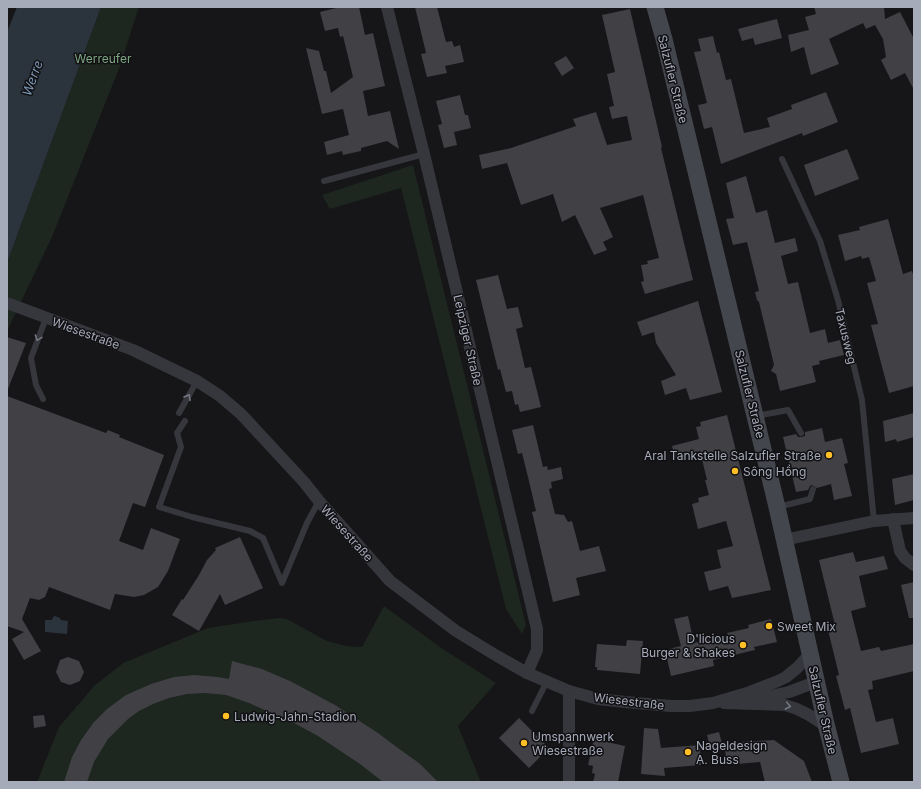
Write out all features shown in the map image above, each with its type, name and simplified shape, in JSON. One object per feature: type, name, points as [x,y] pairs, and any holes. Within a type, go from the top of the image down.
[{"type":"main road","name":"Salzufler Straße","points":[[655,7],[666,46],[777,507],[816,682],[841,782]]},
{"type":"street","name":"Leipziger Straße","points":[[387,7],[424,154],[537,629],[537,650],[528,673]]},
{"type":"street","name":"Wiesestraße","points":[[7,304],[133,350],[197,381],[220,396],[241,414],[304,482],[390,581],[456,631],[528,673],[570,691],[598,699],[671,706],[690,706],[713,703],[748,693],[786,677],[810,654]]},
{"type":"street","points":[[784,540],[874,521],[914,518]]},
{"type":"street","points":[[893,519],[900,551],[905,558],[914,565]]},
{"type":"street","name":"Wiesestraße","points":[[786,677],[802,678],[816,682]]},
{"type":"street","name":"Wiesestraße","points":[[735,704],[789,692],[816,682]]},
{"type":"street","points":[[569,782],[570,691]]},
{"type":"street","name":"Wiesestraße","points":[[713,703],[785,705],[804,711],[827,727]]},
{"type":"lane","points":[[324,181],[424,154]]},
{"type":"lane","name":"Taxusweg","points":[[782,159],[820,241],[838,300],[862,400],[874,521]]},
{"type":"lane","points":[[43,399],[36,385],[31,358],[46,318]]},
{"type":"lane","points":[[179,413],[197,381]]},
{"type":"lane","points":[[755,416],[788,410],[801,433]]},
{"type":"lane","points":[[185,421],[177,433],[182,447],[160,507],[192,517],[250,531],[263,538],[282,583],[307,523],[319,501]]},
{"type":"lane","points":[[777,507],[810,499],[813,489]]},
{"type":"lane","points":[[532,711],[547,681]]},
{"type":"green space","name":"Werreufer","points":[[101,7],[139,7],[120,66],[52,237],[7,331],[7,263]]},
{"type":"green space","points":[[413,165],[526,625],[522,634],[506,609],[401,188],[330,209],[322,195]]},
{"type":"green space","points":[[384,606],[440,647],[496,683],[458,726],[481,782],[37,782],[59,727],[94,686],[123,663],[208,628],[278,618],[287,619],[327,641],[346,646],[362,647]]},
{"type":"water","name":"Werre","points":[[17,7],[101,7],[7,263],[7,32]]},
{"type":"water","points":[[55,616],[61,620],[68,621],[67,634],[45,632],[45,620],[52,620]]},
{"type":"building","points":[[340,7],[359,7],[365,35],[373,33],[385,86],[363,91],[368,116],[390,111],[399,149],[387,141],[361,148],[361,151],[343,155],[342,151],[327,155],[324,142],[349,135],[343,109],[322,114],[306,48],[319,51],[324,71],[326,71],[331,93],[353,77],[343,36],[340,37],[338,28],[325,31],[320,12]]},
{"type":"building","points":[[415,7],[437,7],[446,42],[452,41],[454,47],[460,45],[464,62],[445,66],[447,73],[427,77],[421,54],[426,53]]},
{"type":"building","points":[[814,7],[884,7],[885,19],[900,12],[914,39],[914,90],[905,73],[891,80],[881,60],[886,57],[883,39],[875,25],[866,29],[863,23],[829,39],[839,64],[811,75],[804,47],[791,52],[788,35],[809,30],[805,17],[816,14]]},
{"type":"building","points":[[630,9],[661,148],[693,280],[645,294],[641,282],[644,281],[641,265],[648,264],[647,261],[659,258],[643,195],[600,208],[613,237],[603,242],[607,250],[594,255],[575,215],[562,222],[553,194],[521,205],[507,163],[482,169],[479,155],[511,148],[576,126],[573,119],[596,112],[607,145],[632,140],[627,116],[612,119],[609,107],[614,106],[607,74],[615,72],[602,15]]},
{"type":"building","points":[[777,19],[782,38],[755,45],[753,38],[742,41],[738,29]]},
{"type":"building","points":[[713,36],[717,53],[719,52],[726,80],[731,79],[744,133],[770,127],[767,118],[792,109],[791,105],[826,92],[838,122],[803,136],[802,133],[721,164],[712,127],[704,129],[698,105],[707,103],[694,52],[701,51],[698,39]]},
{"type":"building","points":[[566,56],[574,68],[562,76],[554,63]]},
{"type":"building","points":[[460,95],[465,115],[468,115],[471,128],[454,132],[457,145],[444,148],[438,125],[442,124],[436,101]]},
{"type":"building","points":[[847,149],[859,179],[815,196],[804,165]]},
{"type":"building","points":[[746,176],[756,213],[767,210],[775,243],[795,238],[798,251],[781,256],[788,284],[798,282],[810,333],[825,329],[828,343],[840,340],[844,355],[819,361],[820,364],[812,366],[816,382],[780,391],[776,374],[771,371],[774,365],[759,302],[755,292],[759,291],[747,242],[733,245],[726,219],[734,218],[726,183]]},
{"type":"building","points":[[888,219],[903,274],[912,271],[914,278],[914,386],[889,393],[871,325],[878,324],[867,283],[876,281],[869,257],[862,259],[861,256],[845,261],[838,235],[860,230],[859,227]]},
{"type":"building","points":[[498,275],[507,309],[518,307],[523,327],[516,329],[525,368],[531,367],[541,407],[520,412],[518,404],[515,405],[512,391],[506,392],[500,369],[498,370],[476,280]]},
{"type":"building","points":[[698,301],[722,392],[690,400],[686,388],[665,395],[661,381],[676,375],[656,343],[654,332],[642,336],[637,322]]},
{"type":"building","points":[[7,337],[26,343],[8,389],[7,389]]},
{"type":"building","points":[[7,396],[106,433],[108,430],[120,435],[119,437],[164,455],[145,507],[133,503],[119,541],[143,550],[151,528],[180,539],[168,571],[158,587],[144,595],[134,597],[115,594],[110,610],[49,587],[45,597],[39,600],[30,598],[22,619],[41,651],[24,660],[12,639],[24,632],[7,626]]},
{"type":"building","points":[[914,413],[914,437],[897,442],[896,439],[885,442],[883,421]]},
{"type":"building","points":[[727,415],[771,590],[732,598],[728,586],[709,591],[704,572],[721,568],[717,550],[733,546],[726,521],[698,529],[692,504],[699,502],[698,498],[709,495],[700,451],[675,458],[672,446],[699,439],[696,427],[701,426],[700,422]]},
{"type":"building","points":[[533,425],[543,467],[547,466],[548,470],[561,467],[563,479],[551,482],[552,488],[549,489],[555,514],[564,515],[568,522],[572,521],[580,551],[599,546],[606,571],[576,578],[580,595],[553,602],[532,512],[536,511],[528,477],[522,453],[518,454],[512,430]]},
{"type":"building","points":[[822,428],[825,442],[842,438],[848,463],[844,464],[852,496],[834,500],[831,484],[817,488],[812,485],[808,490],[796,492],[783,437],[796,434],[798,437],[801,437],[805,436],[805,432]]},
{"type":"building","points":[[914,474],[914,500],[895,505],[892,479]]},
{"type":"building","points":[[240,537],[263,588],[225,605],[220,594],[199,631],[172,615],[199,575],[207,560],[216,550],[215,548]]},
{"type":"building","points":[[853,552],[856,562],[884,556],[888,569],[859,576],[866,607],[851,611],[861,651],[879,647],[881,651],[914,644],[914,671],[872,681],[873,689],[868,690],[876,722],[893,718],[899,744],[861,753],[850,708],[845,710],[836,676],[839,675],[828,630],[836,629],[819,560]]},
{"type":"building","points":[[914,582],[914,618],[909,618],[901,585]]},
{"type":"building","points":[[688,616],[694,643],[728,635],[727,633],[749,628],[748,625],[771,619],[777,642],[754,647],[755,650],[713,660],[714,666],[671,676],[665,650],[681,646],[674,619]]},
{"type":"building","points":[[627,640],[643,641],[640,674],[597,670],[597,667],[595,667],[597,644],[626,646]]},
{"type":"building","points":[[68,657],[79,661],[84,672],[80,681],[70,685],[61,682],[56,672],[60,660]]},
{"type":"building","name":"Ludwig-Jahn-Stadion","points":[[232,661],[262,669],[290,681],[335,705],[378,733],[419,763],[438,782],[383,782],[360,764],[318,736],[296,724],[249,703],[226,695],[205,693],[187,694],[169,698],[139,711],[128,719],[108,739],[94,762],[87,782],[64,782],[72,757],[81,740],[94,722],[107,709],[126,695],[151,684],[174,677],[194,675],[229,679]]},
{"type":"building","points":[[44,715],[46,726],[34,728],[33,716]]},
{"type":"building","name":"Umspannwerk Wiesestraße","points":[[519,718],[549,748],[529,768],[499,738]]},
{"type":"building","points":[[644,728],[658,729],[661,748],[700,745],[701,765],[664,768],[665,776],[641,774]]},
{"type":"building","points":[[719,732],[722,744],[710,747],[707,735]]},
{"type":"building","points":[[594,739],[625,746],[618,782],[593,782],[595,774],[592,773],[593,766],[588,765]]},
{"type":"building","points":[[774,740],[804,761],[812,782],[765,782],[760,762],[726,765],[725,743]]},
{"type":"place","name":"Aral Tankstelle Salzufler Straße","points":[[829,455]]},
{"type":"place","name":"Sông Hồng","points":[[735,471]]},
{"type":"place","name":"Sweet Mix","points":[[769,626]]},
{"type":"place","name":"D'licious Burger & Shakes","points":[[743,645]]},
{"type":"place","name":"Ludwig-Jahn-Stadion","points":[[226,716]]},
{"type":"place","name":"Umspannwerk Wiesestraße","points":[[524,743]]},
{"type":"place","name":"Nageldesign A. Buss","points":[[688,752]]}]
